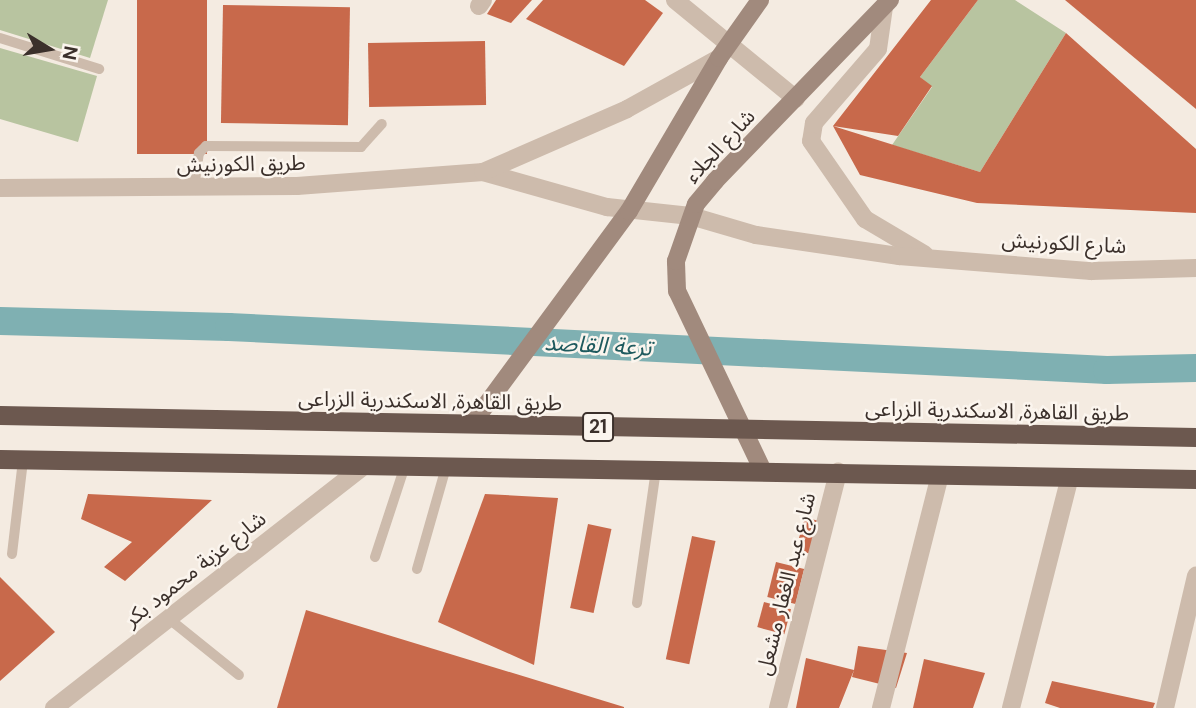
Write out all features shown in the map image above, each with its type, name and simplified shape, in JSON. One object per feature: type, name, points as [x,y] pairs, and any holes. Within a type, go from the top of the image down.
[{"type":"highway","name":"طريق القاهرة, الاسكندرية الزراعى","points":[[0,415],[1196,437]]},
{"type":"highway","name":"21","points":[[0,459],[1196,479]]},
{"type":"main road","name":"شارع الجلاء","points":[[472,424],[629,211],[723,51],[760,0]]},
{"type":"main road","name":"شارع الجلاء","points":[[763,471],[677,291],[676,261],[691,216],[715,181],[887,3]]},
{"type":"street","points":[[675,0],[723,51],[796,99]]},
{"type":"street","name":"شارع الكورنيش","points":[[887,3],[878,49],[814,123],[811,142],[865,219],[930,257]]},
{"type":"street","name":"طريق الكورنيش","points":[[483,173],[627,109],[723,51]]},
{"type":"street","name":"طريق الكورنيش","points":[[0,188],[194,188],[483,173],[629,211]]},
{"type":"street","name":"شارع الكورنيش","points":[[629,211],[691,216],[756,235],[930,257],[1091,271],[1196,268]]},
{"type":"street","name":"شارع عزبة محمود بكر","points":[[54,708],[364,466]]},
{"type":"street","name":"شارع عبد الغفار مشعل","points":[[778,708],[838,472]]},
{"type":"street","points":[[881,708],[940,475]]},
{"type":"street","points":[[1011,708],[1070,477]]},
{"type":"street","points":[[1165,708],[1196,576]]},
{"type":"lane","points":[[0,38],[99,69]]},
{"type":"lane","points":[[194,188],[199,153],[206,146],[362,147],[382,124]]},
{"type":"lane","points":[[12,554],[23,460]]},
{"type":"lane","points":[[375,557],[405,466]]},
{"type":"lane","points":[[417,569],[446,467]]},
{"type":"lane","points":[[637,603],[656,470]]},
{"type":"lane","points":[[168,618],[239,675]]},
{"type":"green space","points":[[0,0],[108,0],[90,58],[0,30]]},
{"type":"green space","points":[[978,0],[1015,0],[1066,33],[980,172],[892,145],[932,87],[920,77]]},
{"type":"green space","points":[[0,48],[97,76],[78,142],[0,119]]},
{"type":"building","points":[[137,0],[207,0],[207,154],[137,154]]},
{"type":"building","points":[[496,0],[532,0],[511,23],[487,14]]},
{"type":"building","points":[[543,0],[645,0],[663,13],[624,66],[526,19]]},
{"type":"building","points":[[931,0],[978,0],[920,77],[932,86],[898,136],[833,126]]},
{"type":"building","points":[[1065,0],[1196,0],[1196,109]]},
{"type":"building","points":[[223,5],[350,7],[348,125],[221,123]]},
{"type":"building","points":[[1066,33],[1196,149],[1196,213],[977,203],[860,175],[833,126],[980,172]]},
{"type":"building","points":[[485,41],[486,105],[369,107],[368,43]]},
{"type":"building","points":[[88,494],[212,500],[125,581],[104,567],[132,542],[81,519]]},
{"type":"building","points":[[485,494],[558,498],[534,665],[438,622]]},
{"type":"building","points":[[805,517],[819,521],[810,554],[796,550]]},
{"type":"building","points":[[588,524],[611,529],[594,613],[570,608]]},
{"type":"building","points":[[692,536],[715,541],[689,664],[666,659]]},
{"type":"building","points":[[776,562],[804,569],[795,604],[767,597]]},
{"type":"building","points":[[0,577],[55,632],[0,681]]},
{"type":"building","points":[[764,602],[791,609],[784,634],[757,627]]},
{"type":"building","points":[[306,610],[624,707],[624,708],[277,708]]},
{"type":"building","points":[[858,646],[907,653],[896,688],[852,677]]},
{"type":"building","points":[[806,658],[854,670],[839,708],[796,708]]},
{"type":"building","points":[[924,659],[985,673],[973,708],[913,708]]},
{"type":"building","points":[[1052,681],[1155,703],[1153,708],[1060,708],[1045,703]]},
{"type":"waterway","name":"ترعة القاصد","points":[[0,321],[229,327],[1107,370],[1196,368]]}]
